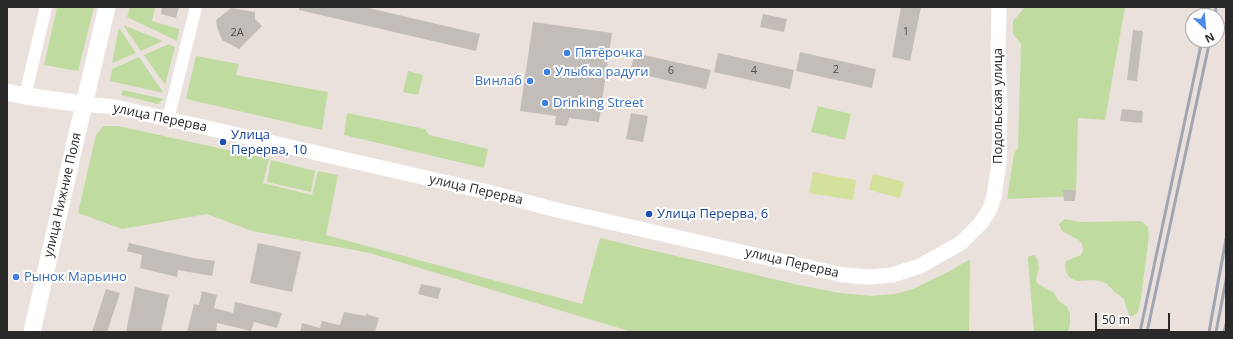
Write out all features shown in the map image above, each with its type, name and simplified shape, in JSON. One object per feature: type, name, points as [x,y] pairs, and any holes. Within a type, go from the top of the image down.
[{"type":"main road","name":"улица Нижние Поля","points":[[32,332],[83,104],[107,7]]},
{"type":"main road","name":"улица Перерва","points":[[7,92],[83,104]]},
{"type":"street","points":[[25,96],[46,7]]},
{"type":"street","points":[[168,119],[196,7]]},
{"type":"street","name":"Подольская улица","points":[[941,254],[961,243],[980,224],[990,209],[994,196],[999,163],[999,7]]},
{"type":"street","name":"улица Перерва","points":[[83,104],[115,107],[843,275],[869,277],[892,275],[920,266],[941,254]]},
{"type":"green space","points":[[57,7],[94,7],[78,71],[44,65]]},
{"type":"green space","points":[[130,7],[155,7],[152,21],[179,29],[177,41],[127,17]]},
{"type":"green space","points":[[1025,7],[1125,7],[1105,120],[1078,118],[1076,196],[1007,199],[1014,153],[1018,148],[1021,44],[1013,34],[1013,21]]},
{"type":"green space","points":[[123,25],[163,41],[141,51]]},
{"type":"green space","points":[[119,28],[136,53],[112,63]]},
{"type":"green space","points":[[169,44],[175,47],[165,85],[144,55]]},
{"type":"green space","points":[[196,56],[239,64],[236,75],[328,92],[322,130],[186,99]]},
{"type":"green space","points":[[139,57],[163,93],[110,81],[112,69]]},
{"type":"green space","points":[[408,71],[423,75],[418,95],[403,92]]},
{"type":"green space","points":[[123,90],[164,99],[158,104],[121,95]]},
{"type":"green space","points":[[818,106],[851,114],[845,140],[811,132]]},
{"type":"green space","points":[[347,113],[425,129],[429,135],[488,149],[484,168],[344,135]]},
{"type":"green space","points":[[104,126],[118,126],[269,159],[263,183],[312,195],[318,171],[338,175],[326,235],[582,304],[600,238],[803,286],[840,293],[871,296],[895,294],[913,289],[950,271],[970,259],[969,332],[632,332],[370,253],[252,231],[207,214],[122,229],[78,213],[96,135]]},
{"type":"green space","points":[[271,160],[315,171],[311,192],[267,182]]},
{"type":"green space","points":[[813,172],[856,180],[853,200],[809,193]]},
{"type":"green space","points":[[873,174],[904,182],[900,198],[869,190]]},
{"type":"green space","points":[[1065,219],[1080,222],[1139,221],[1143,222],[1148,227],[1149,235],[1141,298],[1138,312],[1133,316],[1130,316],[1124,299],[1106,283],[1095,280],[1077,281],[1070,278],[1066,272],[1066,261],[1081,255],[1083,251],[1080,241],[1062,231],[1059,224]]},
{"type":"green space","points":[[1035,255],[1038,261],[1039,269],[1036,279],[1037,283],[1053,292],[1059,301],[1067,307],[1070,313],[1070,325],[1068,332],[1034,332],[1028,257]]},
{"type":"building","points":[[162,7],[179,7],[176,18],[161,14]]},
{"type":"building","points":[[299,7],[364,7],[480,34],[476,51],[299,10]]},
{"type":"building","points":[[901,7],[921,7],[910,61],[892,57]]},
{"type":"building","points":[[231,8],[255,12],[255,19],[262,26],[239,49],[222,40],[217,27],[216,20]]},
{"type":"building","points":[[763,14],[787,19],[784,32],[760,27]]},
{"type":"building","points":[[533,22],[612,33],[599,122],[569,118],[567,126],[555,125],[556,116],[520,111]]},
{"type":"building","points":[[1133,30],[1143,31],[1137,81],[1127,80]]},
{"type":"building","points":[[800,52],[876,69],[872,88],[796,71]]},
{"type":"building","points":[[635,53],[711,70],[706,89],[630,72]]},
{"type":"building","points":[[718,53],[794,70],[790,89],[714,72]]},
{"type":"building","points":[[1122,109],[1143,111],[1142,123],[1120,121]]},
{"type":"building","points":[[631,113],[648,116],[643,142],[626,139]]},
{"type":"building","points":[[1063,190],[1075,190],[1075,201],[1064,201]]},
{"type":"building","points":[[129,243],[193,258],[215,261],[212,276],[178,270],[177,277],[140,268],[142,255],[127,251]]},
{"type":"building","points":[[258,243],[301,252],[292,292],[250,283]]},
{"type":"building","points":[[421,284],[441,288],[438,299],[418,294]]},
{"type":"building","points":[[135,287],[169,295],[161,332],[126,332]]},
{"type":"building","points":[[106,289],[120,293],[107,332],[92,332]]},
{"type":"building","points":[[202,291],[217,295],[214,308],[233,313],[235,302],[282,313],[277,328],[254,322],[251,331],[217,323],[216,332],[187,332],[194,304],[199,305]]},
{"type":"building","points":[[344,312],[366,316],[366,314],[379,318],[375,332],[300,332],[302,323],[320,328],[322,321],[340,325]]},
{"type":"railway","points":[[1140,332],[1200,48]]},
{"type":"railway","points":[[1147,332],[1208,48]]},
{"type":"railway","points":[[1209,332],[1226,239]]},
{"type":"railway","points":[[1216,332],[1226,280]]},
{"type":"railway","points":[[1224,332],[1226,324]]},
{"type":"place","name":"Пятёрочка","points":[[567,53]]},
{"type":"place","name":"Улыбка радуги","points":[[547,72]]},
{"type":"place","name":"Винлаб","points":[[530,81]]},
{"type":"place","name":"Drinking Street","points":[[545,103]]},
{"type":"place","name":"Улица Перерва, 10","points":[[223,142]]},
{"type":"place","name":"Улица Перерва, 6","points":[[649,214]]},
{"type":"place","name":"Рынок Марьино","points":[[16,277]]}]
